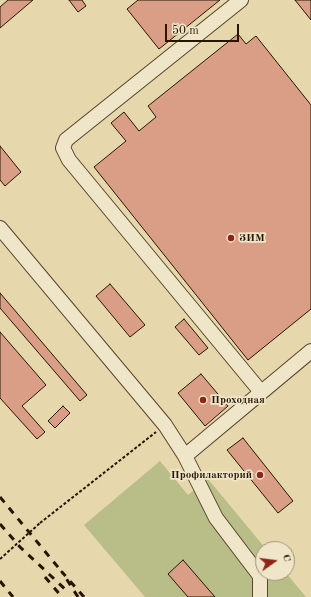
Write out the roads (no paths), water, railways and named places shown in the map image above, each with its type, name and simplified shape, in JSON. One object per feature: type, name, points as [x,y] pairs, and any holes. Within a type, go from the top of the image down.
[{"type":"lane","points":[[240,0],[66,140],[63,148],[69,160],[261,392]]},
{"type":"lane","points":[[0,228],[165,425],[185,456],[216,518],[260,576],[260,597]]},
{"type":"lane","points":[[185,456],[311,351]]},
{"type":"railway","points":[[0,497],[62,572]]},
{"type":"railway","points":[[0,524],[20,547],[66,590]]},
{"type":"railway","points":[[78,597],[62,572],[84,597]]},
{"type":"railway","points":[[45,577],[62,597]]},
{"type":"railway","points":[[0,581],[13,597]]},
{"type":"place","name":"ЗИМ","points":[[231,238]]},
{"type":"place","name":"Проходная","points":[[203,400]]},
{"type":"place","name":"Профилакторий","points":[[260,475]]}]
